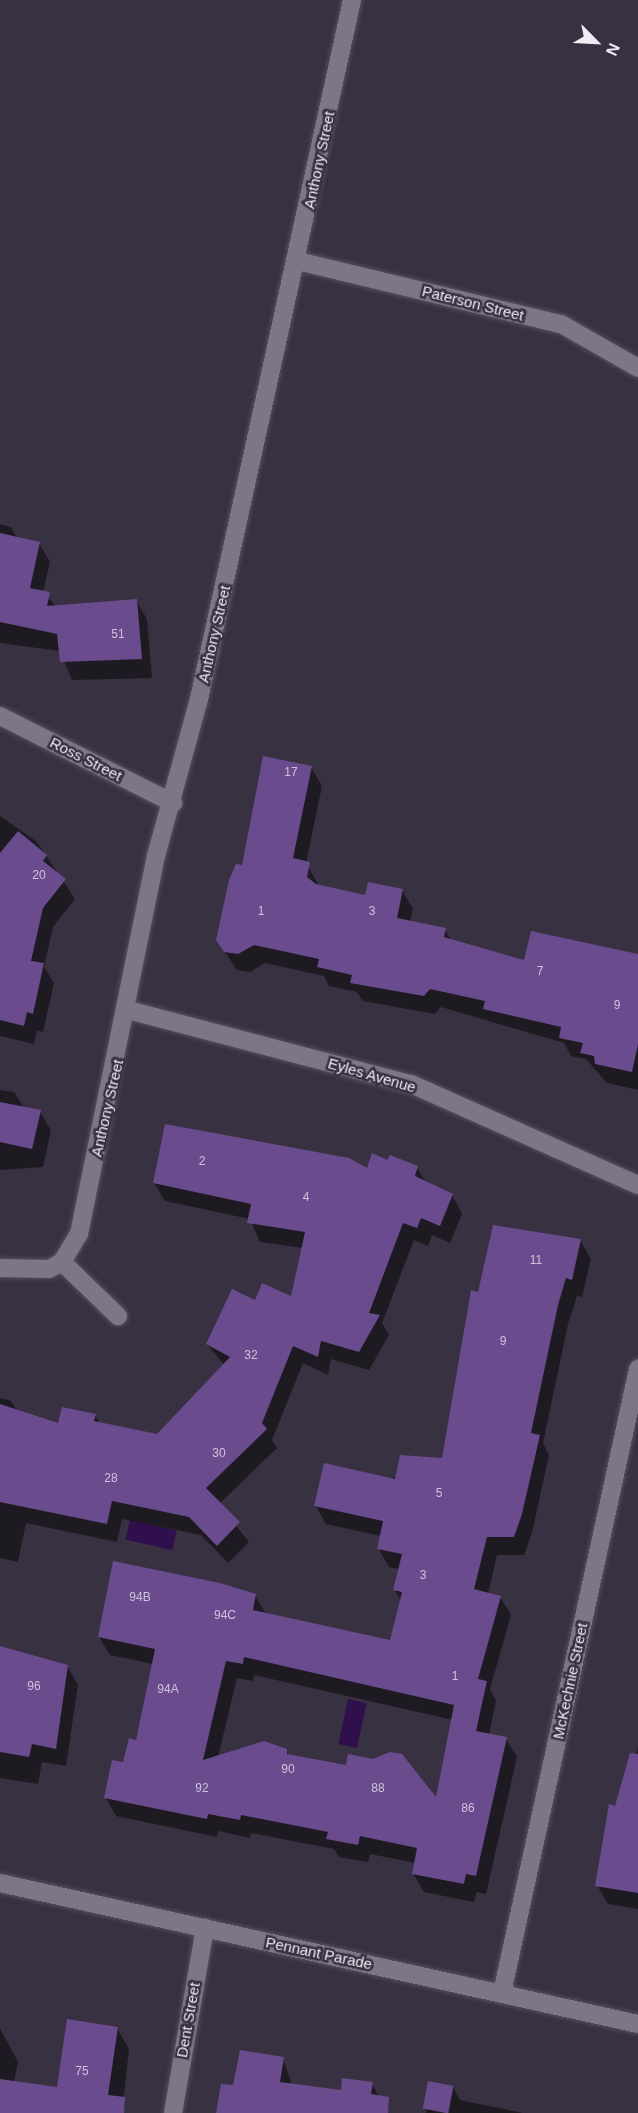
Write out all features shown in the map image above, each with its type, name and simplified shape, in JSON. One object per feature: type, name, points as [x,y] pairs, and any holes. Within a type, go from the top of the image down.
[{"type":"street","name":"Anthony Street","points":[[62,1262],[79,1234],[128,1010],[156,856],[173,802],[298,261],[352,0]]},
{"type":"street","name":"Paterson Street","points":[[298,261],[561,324],[638,368]]},
{"type":"street","name":"Ross Street","points":[[0,716],[173,802]]},
{"type":"street","name":"Eyles Avenue","points":[[128,1010],[411,1084],[638,1185]]},
{"type":"street","points":[[0,1268],[35,1272],[62,1262],[118,1316]]},
{"type":"street","name":"McKechnie Street","points":[[502,1993],[638,1369]]},
{"type":"street","name":"Pennant Parade","points":[[0,1883],[638,2024]]},
{"type":"street","name":"Dent Street","points":[[173,2113],[205,1928]]},
{"type":"shaded area","points":[[130,1520],[177,1531],[172,1550],[126,1539]]},
{"type":"shaded area","points":[[348,1699],[367,1703],[357,1748],[338,1744]]},
{"type":"building","points":[[0,533],[40,542],[30,588],[50,592],[47,606],[137,599],[142,659],[60,662],[57,634],[0,622]]},
{"type":"building","points":[[263,756],[312,766],[293,858],[310,862],[307,877],[316,884],[365,895],[368,882],[403,889],[397,918],[446,928],[444,937],[524,960],[531,931],[638,954],[638,1044],[632,1072],[595,1064],[594,1056],[580,1053],[583,1043],[559,1038],[561,1027],[483,1009],[485,1001],[430,989],[424,996],[350,983],[352,975],[317,967],[319,959],[254,945],[238,954],[224,952],[216,940],[229,880],[236,864],[242,865]]},
{"type":"building","points":[[18,831],[47,855],[43,861],[66,879],[43,908],[31,961],[44,963],[33,1014],[27,1012],[24,1026],[0,1020],[0,853]]},
{"type":"building","points":[[0,1102],[41,1110],[32,1149],[0,1142]]},
{"type":"building","points":[[165,1124],[349,1158],[367,1168],[372,1153],[387,1160],[390,1155],[418,1166],[415,1176],[453,1194],[440,1226],[421,1218],[417,1228],[403,1223],[369,1313],[380,1315],[359,1352],[321,1341],[318,1357],[293,1346],[262,1423],[267,1429],[206,1488],[240,1522],[217,1546],[189,1517],[112,1501],[107,1524],[0,1502],[0,1404],[58,1423],[62,1407],[96,1414],[94,1421],[157,1434],[230,1357],[206,1344],[232,1289],[255,1300],[262,1283],[291,1296],[305,1232],[247,1223],[251,1204],[153,1183]]},
{"type":"building","points":[[493,1225],[581,1239],[572,1280],[566,1278],[558,1305],[531,1433],[540,1435],[522,1514],[514,1537],[487,1537],[474,1589],[501,1596],[478,1679],[487,1681],[476,1731],[507,1737],[476,1876],[466,1874],[464,1884],[412,1874],[417,1848],[360,1836],[358,1845],[326,1839],[328,1832],[241,1815],[240,1820],[208,1814],[207,1819],[104,1798],[112,1760],[123,1762],[129,1738],[136,1740],[155,1649],[98,1637],[113,1561],[220,1583],[256,1594],[253,1610],[390,1640],[402,1592],[393,1590],[402,1554],[377,1549],[383,1521],[314,1506],[324,1463],[395,1479],[400,1455],[442,1458],[471,1290],[478,1292]],"holes":[[[244,1657],[454,1705],[436,1797],[402,1754],[390,1752],[373,1759],[348,1754],[346,1765],[287,1754],[287,1749],[264,1741],[203,1760],[226,1661],[243,1664]]]},
{"type":"building","points":[[0,1646],[68,1665],[56,1749],[32,1744],[29,1757],[0,1752]]},
{"type":"building","points":[[630,1753],[638,1754],[638,1893],[595,1886],[609,1804],[615,1806]]},
{"type":"building","points":[[67,2019],[118,2027],[108,2095],[125,2097],[124,2113],[0,2113],[0,2079],[57,2087]]},
{"type":"building","points":[[240,2050],[284,2057],[280,2082],[341,2090],[342,2078],[373,2082],[371,2094],[389,2097],[388,2113],[216,2113],[221,2084],[233,2085]]},
{"type":"building","points":[[428,2081],[454,2086],[448,2113],[423,2108]]}]
